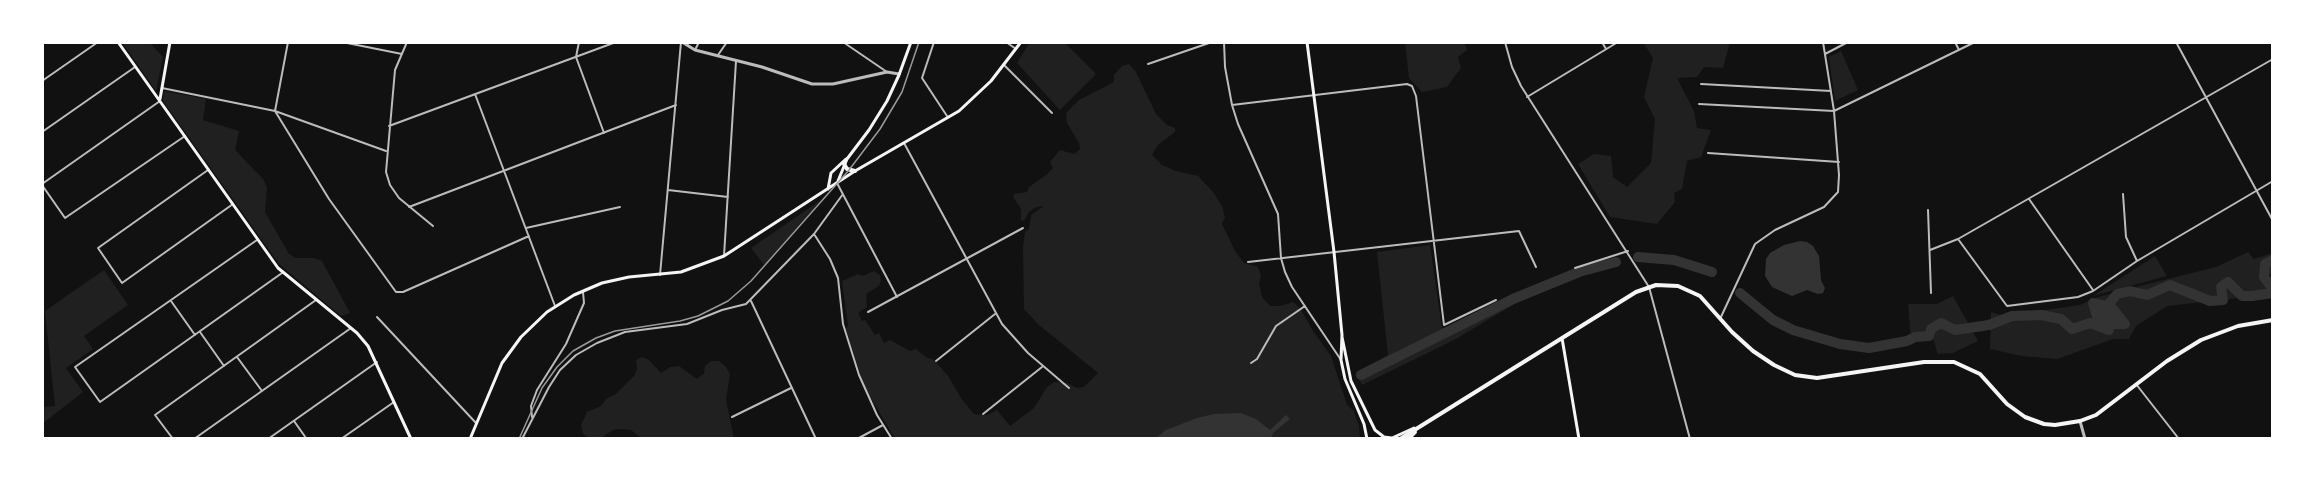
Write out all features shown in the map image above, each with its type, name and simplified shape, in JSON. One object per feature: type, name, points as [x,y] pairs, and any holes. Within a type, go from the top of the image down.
[{"type":"main road","points":[[118,42],[282,273],[351,328],[369,346],[411,439]]},
{"type":"main road","points":[[160,101],[170,42]]},
{"type":"main road","points":[[837,183],[847,159],[878,116],[899,75],[911,42]]},
{"type":"main road","points":[[470,439],[494,380],[508,353],[530,327],[555,306],[583,291],[621,278],[660,275],[692,269],[724,256],[855,171],[948,118],[978,95],[1005,65],[1021,42]]},
{"type":"main road","points":[[1307,42],[1334,252],[1342,335],[1341,360],[1345,379],[1365,424],[1367,439]]},
{"type":"main road","points":[[828,189],[831,173],[847,159]]},
{"type":"main road","points":[[844,164],[847,169],[855,171]]},
{"type":"main road","points":[[1400,439],[1636,292],[1649,287],[1671,284],[1693,291],[1753,351],[1774,365],[1796,375],[1817,378],[1924,362],[1954,362],[1980,374],[2007,404],[2025,417],[2044,424],[2080,421],[2101,412],[2136,384],[2201,340],[2238,326],[2273,320]]},
{"type":"main road","points":[[1342,335],[1347,350],[1351,381],[1375,430],[1384,437],[1392,438],[1423,426]]},
{"type":"main road","points":[[1562,338],[1579,439]]},
{"type":"main road","points":[[1408,439],[1423,426]]},
{"type":"street","points":[[42,81],[98,42]]},
{"type":"street","points":[[288,42],[275,111],[328,199],[396,292],[403,292],[529,236]]},
{"type":"street","points":[[342,42],[402,54]]},
{"type":"street","points":[[407,42],[395,70],[386,151],[386,172],[390,185],[399,198],[433,226]]},
{"type":"street","points":[[579,42],[576,57],[604,133]]},
{"type":"street","points":[[389,126],[616,42]]},
{"type":"street","points":[[660,275],[682,42],[695,50],[812,84],[833,84],[887,72]]},
{"type":"street","points":[[695,50],[699,42]]},
{"type":"street","points":[[717,56],[727,42]]},
{"type":"street","points":[[843,42],[887,72],[899,75]]},
{"type":"street","points":[[934,42],[922,78],[948,118]]},
{"type":"street","points":[[1006,42],[1016,49]]},
{"type":"street","points":[[1148,64],[1212,42]]},
{"type":"street","points":[[1224,42],[1225,67],[1232,105],[1238,124],[1278,213],[1281,258],[1288,280],[1341,360]]},
{"type":"street","points":[[1505,42],[1512,67],[1527,97],[1649,287],[1690,439]]},
{"type":"street","points":[[1602,42],[1606,50]]},
{"type":"street","points":[[1527,97],[1618,42]]},
{"type":"street","points":[[1720,319],[1755,244],[1775,230],[1824,207],[1835,197],[1839,184],[1839,162],[1823,42]]},
{"type":"street","points":[[1825,54],[1848,42]]},
{"type":"street","points":[[1955,42],[1959,50]]},
{"type":"street","points":[[1699,105],[1834,111],[1975,42]]},
{"type":"street","points":[[2176,42],[2273,221]]},
{"type":"street","points":[[1930,250],[1958,239],[2273,59]]},
{"type":"street","points":[[724,256],[736,61]]},
{"type":"street","points":[[1005,65],[1052,113]]},
{"type":"street","points":[[42,132],[135,67]]},
{"type":"street","points":[[1232,105],[1407,84],[1412,86],[1416,96],[1444,324],[1496,300]]},
{"type":"street","points":[[1701,84],[1831,91]]},
{"type":"street","points":[[162,88],[275,111],[386,151]]},
{"type":"street","points":[[475,94],[555,306]]},
{"type":"street","points":[[160,101],[42,184],[65,218],[184,136]]},
{"type":"street","points":[[409,207],[676,105]]},
{"type":"street","points":[[904,144],[995,314],[1018,344],[1069,388]]},
{"type":"street","points":[[1708,153],[1839,162]]},
{"type":"street","points":[[208,170],[98,248],[122,283],[232,204]]},
{"type":"street","points":[[1958,239],[2007,306],[2073,297],[2093,291],[2137,261],[2273,181]]},
{"type":"street","points":[[837,183],[897,297]]},
{"type":"street","points":[[668,190],[728,197]]},
{"type":"street","points":[[522,439],[549,387],[560,370],[576,355],[597,343],[625,332],[687,324],[751,301],[752,297],[814,234],[843,194]]},
{"type":"street","points":[[2123,194],[2126,237],[2137,261]]},
{"type":"street","points":[[2029,199],[2093,291]]},
{"type":"street","points":[[525,228],[620,207]]},
{"type":"street","points":[[1928,210],[1931,293]]},
{"type":"street","points":[[868,312],[1023,228]]},
{"type":"street","points":[[1248,262],[1519,231],[1536,267]]},
{"type":"street","points":[[814,234],[834,268],[840,287],[843,324],[854,361],[870,402],[892,439]]},
{"type":"street","points":[[257,240],[75,367],[100,402],[282,273]]},
{"type":"street","points":[[1575,268],[1628,251]]},
{"type":"street","points":[[532,420],[531,406],[537,390],[566,344],[584,303],[583,291]]},
{"type":"street","points":[[170,300],[195,335]]},
{"type":"street","points":[[172,439],[155,415],[316,300]]},
{"type":"street","points":[[751,301],[816,439]]},
{"type":"street","points":[[1251,363],[1257,359],[1276,326],[1305,306]]},
{"type":"street","points":[[936,361],[995,314]]},
{"type":"street","points":[[377,316],[476,423]]},
{"type":"street","points":[[194,439],[351,328]]},
{"type":"street","points":[[200,332],[224,366]]},
{"type":"street","points":[[237,357],[262,391]]},
{"type":"street","points":[[268,439],[377,363]]},
{"type":"street","points":[[983,414],[1042,367]]},
{"type":"street","points":[[2136,384],[2179,439]]},
{"type":"street","points":[[732,417],[791,388]]},
{"type":"street","points":[[341,439],[394,402]]},
{"type":"street","points":[[294,421],[306,438]]},
{"type":"street","points":[[2080,421],[2085,439]]},
{"type":"street","points":[[857,439],[883,425]]},
{"type":"shaded area","points":[[122,42],[149,42],[163,57],[156,91]]},
{"type":"shaded area","points":[[1030,42],[1064,42],[1096,74],[1060,110],[1017,63]]},
{"type":"shaded area","points":[[1405,42],[1464,42],[1467,50],[1458,57],[1461,68],[1447,87],[1422,92],[1409,78]]},
{"type":"shaded area","points":[[1643,42],[1730,42],[1723,68],[1704,67],[1697,77],[1677,78],[1694,111],[1697,128],[1711,130],[1701,157],[1687,161],[1682,189],[1674,193],[1675,202],[1657,224],[1610,217],[1578,164],[1594,154],[1611,156],[1613,177],[1627,187],[1651,163],[1655,119],[1644,97],[1653,58]]},
{"type":"shaded area","points":[[1841,51],[1858,90],[1835,101],[1829,57]]},
{"type":"shaded area","points":[[1129,64],[1136,72],[1156,114],[1167,125],[1175,128],[1175,132],[1158,145],[1152,155],[1162,165],[1198,176],[1213,192],[1222,206],[1225,217],[1222,224],[1235,251],[1244,263],[1258,267],[1261,275],[1259,284],[1262,297],[1270,306],[1293,302],[1300,308],[1331,356],[1347,405],[1353,410],[1359,425],[1360,439],[895,439],[864,386],[846,329],[848,326],[842,281],[858,274],[863,276],[874,271],[880,275],[881,281],[879,286],[866,294],[867,307],[858,313],[862,321],[865,320],[875,335],[879,333],[884,343],[890,340],[910,351],[916,349],[934,360],[974,414],[987,415],[997,410],[1010,426],[1034,408],[1047,387],[1054,382],[1067,383],[1077,388],[1084,387],[1098,373],[1039,325],[1024,309],[1025,232],[1029,229],[1031,215],[1044,206],[1036,207],[1029,212],[1024,221],[1021,220],[1021,209],[1013,197],[1014,194],[1027,192],[1029,187],[1053,168],[1050,162],[1060,150],[1074,154],[1080,149],[1067,123],[1066,113],[1079,100],[1114,82],[1114,75],[1122,66]]},
{"type":"shaded area","points":[[164,91],[206,99],[203,120],[239,131],[235,150],[264,180],[267,188],[265,212],[289,254],[296,258],[314,258],[322,261],[350,313],[341,316],[279,264],[163,101]]},
{"type":"shaded area","points":[[821,200],[764,265],[751,248]]},
{"type":"shaded area","points":[[1800,241],[1813,246],[1819,256],[1821,280],[1825,288],[1823,293],[1818,294],[1807,290],[1792,296],[1772,287],[1765,276],[1766,259],[1770,253],[1784,245]]},
{"type":"shaded area","points":[[1430,245],[1442,329],[1513,294],[1518,302],[1454,340],[1362,385],[1356,372],[1388,355],[1377,252]]},
{"type":"shaded area","points":[[2248,252],[2254,259],[2273,253],[2273,273],[2269,275],[2273,282],[2273,294],[2167,306],[2136,326],[2129,339],[2113,339],[2057,359],[2022,356],[1990,349],[1991,312],[2004,316],[2080,305],[2098,297],[2216,267]]},
{"type":"shaded area","points":[[2155,256],[2167,276],[2093,296]]},
{"type":"shaded area","points":[[104,270],[128,305],[84,336],[93,349],[66,368],[83,392],[42,424],[42,407],[55,406],[45,311]]},
{"type":"shaded area","points":[[1953,296],[1978,341],[1953,353],[1938,354],[1933,339],[1911,341],[1908,304],[1937,304]]},
{"type":"shaded area","points":[[642,357],[649,360],[661,373],[670,367],[679,366],[697,379],[704,373],[705,366],[711,361],[719,361],[726,367],[730,374],[726,400],[734,439],[642,439],[631,430],[620,429],[613,430],[599,439],[591,439],[583,434],[581,425],[587,412],[601,406],[606,399],[616,394],[634,376],[637,369],[636,360]]},
{"type":"shaded area","points":[[1241,413],[1256,419],[1270,430],[1286,415],[1290,419],[1273,433],[1271,439],[1155,439],[1166,430],[1197,418],[1214,414]]},
{"type":"waterway","points":[[1638,257],[1674,260],[1712,272]]},
{"type":"waterway","points":[[2273,260],[2265,264],[2264,277],[2273,289]]},
{"type":"waterway","points":[[1361,375],[1513,299],[1579,272],[1616,262]]},
{"type":"waterway","points":[[1740,293],[1773,320],[1793,330],[1840,344],[1869,348],[1929,336],[1931,329],[1941,323],[1955,330],[1989,325],[2012,316],[2041,315],[2061,319],[2072,329],[2090,323],[2109,330],[2097,316],[2093,303],[2102,305],[2115,324],[2125,324],[2109,304],[2117,294],[2130,291],[2147,295],[2170,285],[2210,301],[2223,300],[2221,287],[2228,282],[2242,296],[2273,293]]},
{"type":"railway","points":[[519,439],[542,388],[557,367],[573,351],[596,338],[615,331],[698,316],[728,301],[751,281],[849,170],[880,129],[902,92],[919,42]]}]
